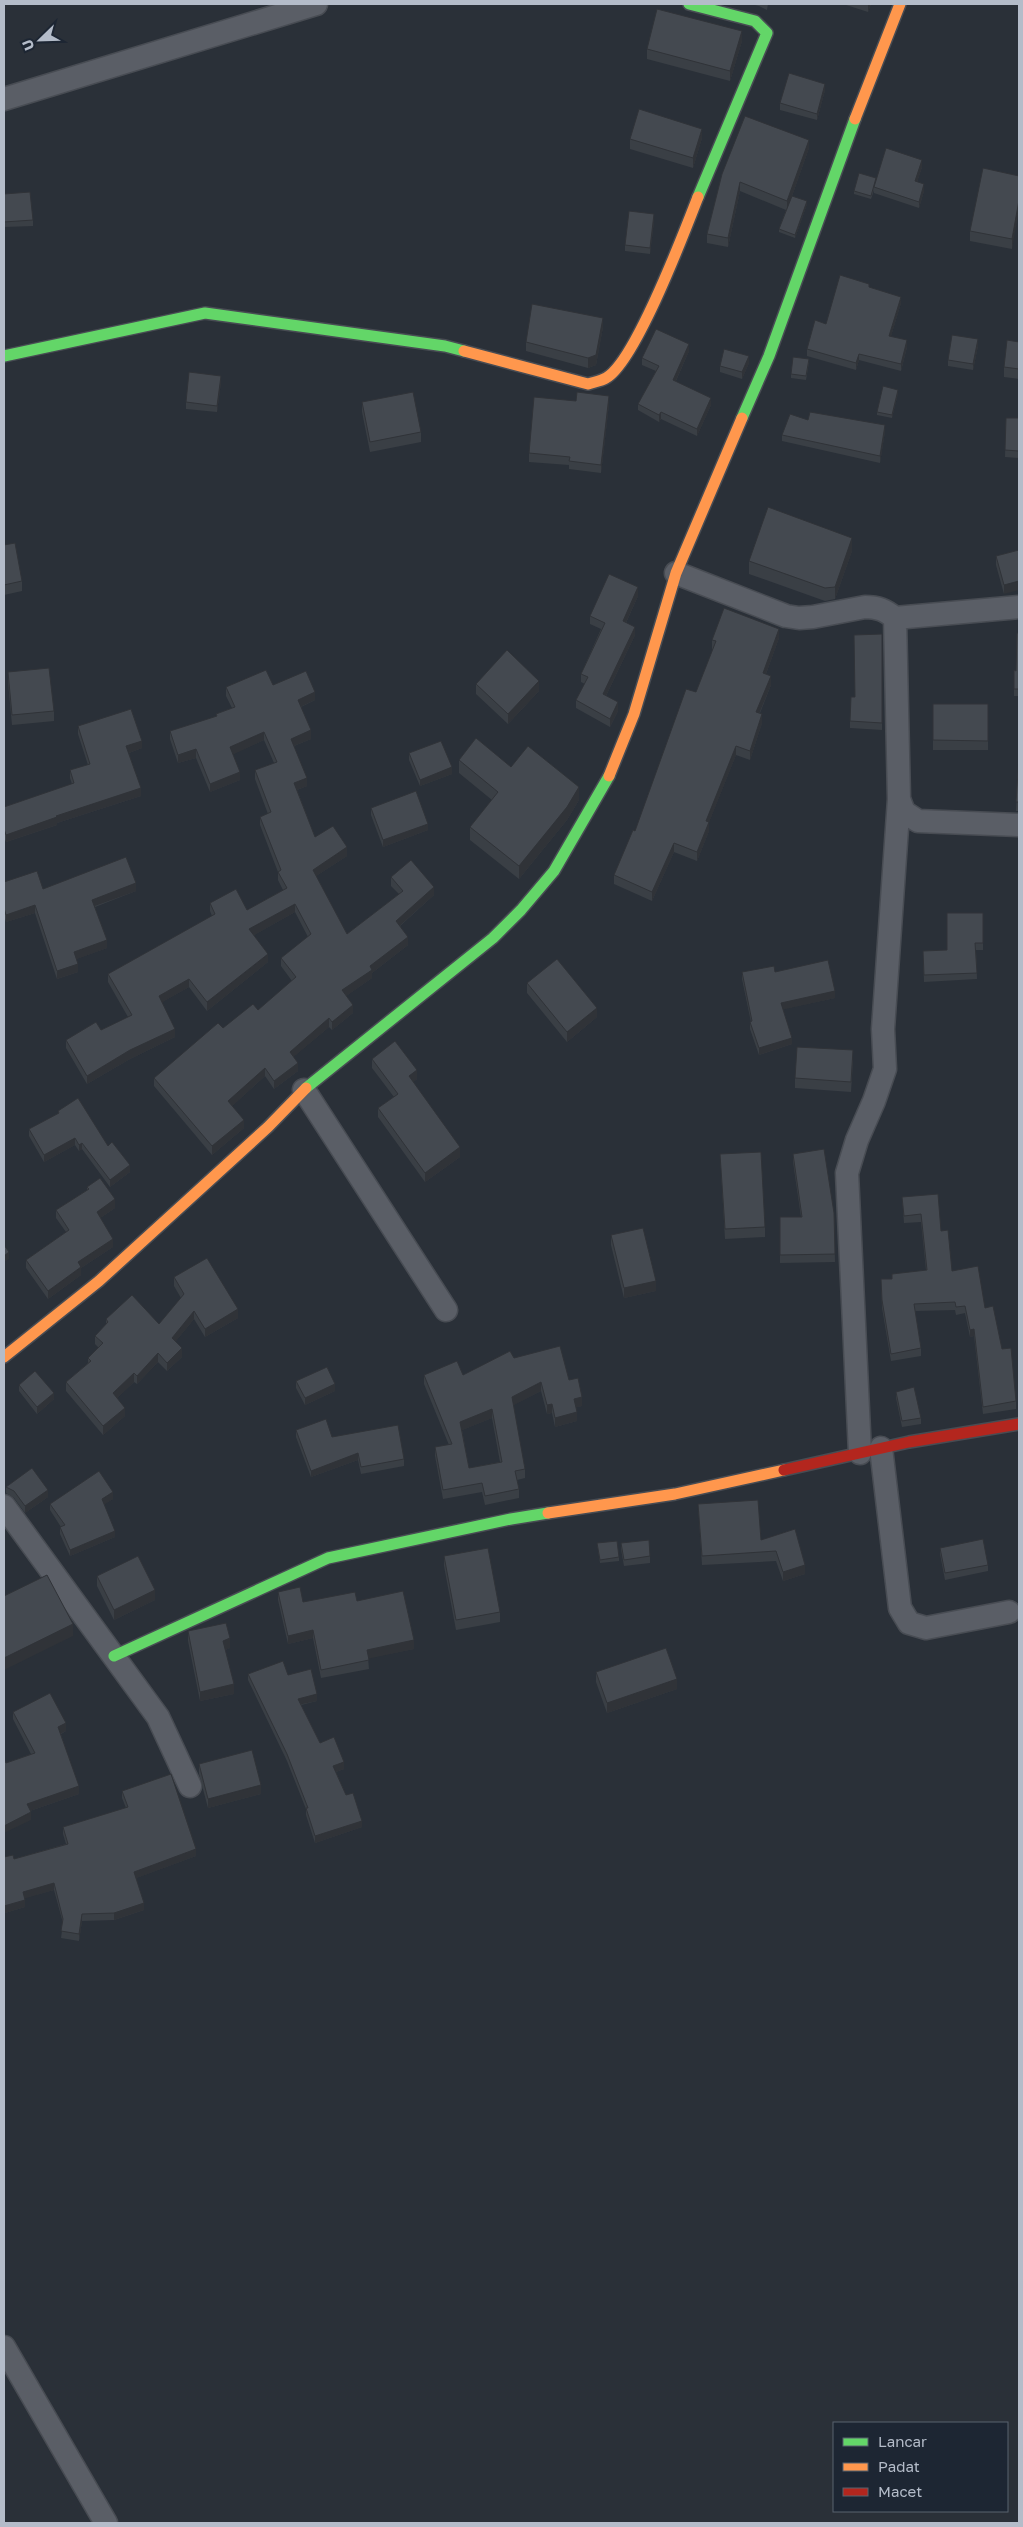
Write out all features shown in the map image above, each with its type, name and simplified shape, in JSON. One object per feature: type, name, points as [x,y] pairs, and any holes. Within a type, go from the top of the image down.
[{"type":"main road","points":[[4,356],[205,313],[445,346],[588,384],[607,378],[626,358],[663,282],[767,34],[755,21],[689,4]]},
{"type":"main road","points":[[4,1358],[99,1281],[268,1127],[304,1090],[493,938],[521,910],[554,871],[586,819],[612,770],[634,714],[676,572],[770,356],[837,167],[900,4]]},
{"type":"main road","points":[[114,1656],[328,1558],[510,1520],[676,1494],[871,1451],[1019,1424]]},
{"type":"street","points":[[4,99],[316,4]]},
{"type":"street","points":[[676,572],[793,617],[813,617],[875,607],[895,618],[1019,608]]},
{"type":"street","points":[[895,618],[899,799],[883,1029],[884,1069],[874,1101],[857,1140],[847,1173],[871,1451],[900,1608],[909,1623],[926,1628],[1010,1612]]},
{"type":"street","points":[[899,799],[904,812],[918,821],[1019,826]]},
{"type":"street","points":[[304,1090],[446,1310]]},
{"type":"street","points":[[4,1506],[158,1717],[190,1786]]},
{"type":"street","points":[[4,2347],[106,2523]]},
{"type":"building","points":[[657,9],[742,31],[730,71],[647,49]]},
{"type":"building","points":[[789,73],[825,84],[817,114],[780,103]]},
{"type":"building","points":[[639,109],[702,129],[693,158],[630,139]]},
{"type":"building","points":[[745,116],[809,140],[787,201],[740,182],[728,238],[707,234],[722,174]]},
{"type":"building","points":[[886,148],[922,160],[915,181],[924,184],[919,202],[874,187]]},
{"type":"building","points":[[983,168],[1019,176],[1019,200],[1012,239],[970,231]]},
{"type":"building","points":[[859,173],[876,178],[871,196],[854,191]]},
{"type":"building","points":[[30,192],[33,220],[4,222],[4,194]]},
{"type":"building","points":[[792,196],[807,201],[795,235],[779,229]]},
{"type":"building","points":[[629,211],[654,214],[650,248],[625,245]]},
{"type":"building","points":[[840,275],[901,297],[889,336],[907,340],[901,364],[859,354],[856,363],[807,349],[815,320],[826,324]]},
{"type":"building","points":[[532,304],[603,318],[596,355],[588,358],[526,342]]},
{"type":"building","points":[[656,329],[689,344],[673,380],[711,398],[697,429],[661,412],[659,415],[638,404],[659,366],[642,358]]},
{"type":"building","points":[[952,335],[978,339],[973,364],[948,360]]},
{"type":"building","points":[[1007,340],[1019,342],[1019,369],[1004,367]]},
{"type":"building","points":[[724,349],[749,356],[742,372],[720,366]]},
{"type":"building","points":[[793,357],[809,359],[806,376],[791,374]]},
{"type":"building","points":[[189,372],[221,376],[217,406],[186,402]]},
{"type":"building","points":[[883,386],[898,390],[892,415],[877,412]]},
{"type":"building","points":[[413,392],[421,432],[370,442],[362,402]]},
{"type":"building","points":[[577,392],[609,396],[601,465],[569,461],[570,457],[529,453],[534,397],[576,401]]},
{"type":"building","points":[[810,412],[885,425],[880,456],[782,435],[790,414],[808,420]]},
{"type":"building","points":[[1006,418],[1019,418],[1019,451],[1005,450]]},
{"type":"building","points":[[768,507],[852,538],[835,587],[825,588],[749,561]]},
{"type":"building","points":[[15,543],[22,581],[4,585],[4,545]]},
{"type":"building","points":[[1019,550],[1019,581],[1004,585],[996,556]]},
{"type":"building","points":[[609,574],[638,587],[623,621],[635,627],[603,694],[618,702],[610,719],[576,700],[588,677],[581,674],[605,623],[590,616]]},
{"type":"building","points":[[724,608],[779,629],[763,673],[771,676],[756,712],[762,714],[750,751],[736,746],[706,821],[709,822],[697,852],[674,843],[652,892],[614,875],[633,830],[635,831],[686,689],[696,692],[716,641],[712,640]]},
{"type":"building","points":[[1017,633],[1019,633],[1019,689],[1014,689],[1014,670],[1016,671]]},
{"type":"building","points":[[882,634],[882,723],[850,721],[851,697],[855,697],[854,635]]},
{"type":"building","points":[[507,650],[539,681],[508,714],[476,684]]},
{"type":"building","points":[[49,668],[54,711],[12,715],[8,672]]},
{"type":"building","points":[[266,670],[273,685],[306,671],[315,692],[298,700],[311,730],[291,739],[307,778],[294,783],[315,837],[333,826],[347,847],[313,870],[347,934],[403,891],[391,877],[411,860],[434,887],[396,921],[408,937],[370,966],[372,970],[342,990],[353,1005],[332,1022],[329,1018],[290,1052],[298,1063],[274,1081],[265,1068],[228,1101],[244,1120],[212,1146],[154,1078],[218,1023],[223,1028],[253,1004],[258,1010],[296,977],[281,958],[311,934],[295,904],[249,929],[268,954],[207,1002],[189,979],[159,996],[175,1029],[130,1050],[87,1076],[66,1040],[96,1022],[101,1030],[132,1015],[108,974],[215,914],[210,903],[236,889],[247,910],[287,888],[278,872],[281,870],[260,817],[271,812],[255,770],[277,762],[264,732],[230,747],[240,772],[210,784],[196,749],[178,755],[170,731],[217,716],[216,714],[235,707],[226,687]]},
{"type":"building","points":[[933,704],[988,704],[988,741],[933,740]]},
{"type":"building","points":[[131,709],[142,741],[126,746],[141,788],[56,816],[6,835],[4,829],[4,807],[74,783],[70,770],[90,764],[78,726]]},
{"type":"building","points":[[476,738],[511,767],[528,746],[579,787],[567,807],[519,866],[470,827],[498,792],[459,760]]},
{"type":"building","points":[[441,741],[452,767],[420,780],[409,753]]},
{"type":"building","points":[[1019,757],[1019,802],[1016,802]]},
{"type":"building","points":[[416,791],[428,824],[383,840],[371,808]]},
{"type":"building","points":[[126,857],[136,883],[92,900],[107,940],[74,952],[78,964],[57,971],[35,905],[6,915],[4,908],[4,882],[37,871],[43,889]]},
{"type":"building","points":[[947,913],[983,913],[983,943],[975,943],[977,973],[924,975],[923,951],[947,950]]},
{"type":"building","points":[[557,959],[597,1008],[567,1032],[527,983]]},
{"type":"building","points":[[828,960],[835,991],[781,1003],[792,1038],[759,1048],[750,1022],[752,1021],[742,972],[774,966],[775,972]]},
{"type":"building","points":[[395,1041],[417,1070],[409,1076],[460,1147],[425,1173],[378,1108],[398,1094],[372,1059]]},
{"type":"building","points":[[797,1047],[853,1050],[851,1082],[795,1078]]},
{"type":"building","points":[[78,1098],[108,1146],[112,1142],[130,1165],[110,1180],[82,1143],[79,1145],[75,1138],[44,1155],[29,1129],[59,1113],[58,1111]]},
{"type":"building","points":[[824,1149],[834,1213],[835,1254],[780,1255],[780,1217],[802,1217],[793,1154]]},
{"type":"building","points":[[761,1152],[765,1227],[725,1229],[720,1154]]},
{"type":"building","points":[[100,1178],[115,1199],[97,1212],[113,1239],[78,1262],[81,1267],[48,1291],[26,1260],[69,1230],[56,1210],[89,1189],[87,1187]]},
{"type":"building","points":[[938,1194],[941,1231],[948,1230],[952,1271],[978,1266],[985,1308],[993,1306],[1002,1349],[1011,1348],[1016,1401],[983,1407],[974,1329],[970,1330],[965,1306],[956,1307],[955,1302],[914,1304],[921,1348],[891,1354],[882,1300],[881,1279],[892,1279],[892,1274],[927,1270],[921,1214],[904,1216],[902,1197]]},
{"type":"building","points":[[643,1228],[656,1281],[624,1288],[611,1235]]},
{"type":"building","points":[[4,1245],[9,1252],[4,1256]]},
{"type":"building","points":[[207,1258],[238,1309],[205,1329],[194,1311],[172,1338],[182,1348],[167,1363],[158,1353],[137,1376],[134,1373],[113,1393],[125,1408],[103,1426],[66,1382],[91,1361],[88,1358],[103,1343],[95,1336],[108,1322],[106,1319],[132,1295],[159,1324],[184,1294],[174,1277]]},
{"type":"building","points":[[560,1346],[569,1380],[578,1378],[582,1397],[574,1399],[577,1412],[555,1418],[552,1404],[547,1405],[541,1382],[512,1397],[525,1469],[515,1471],[519,1489],[485,1496],[482,1483],[443,1490],[435,1447],[452,1444],[424,1375],[457,1361],[463,1375],[510,1351],[514,1358]],"holes":[[[492,1409],[502,1462],[469,1468],[460,1422]]]},
{"type":"building","points":[[327,1367],[335,1384],[305,1398],[296,1381]]},
{"type":"building","points":[[35,1371],[54,1393],[37,1407],[19,1385]]},
{"type":"building","points":[[914,1387],[921,1418],[902,1421],[896,1392]]},
{"type":"building","points":[[326,1419],[332,1437],[398,1425],[404,1459],[361,1467],[358,1453],[311,1471],[296,1430]]},
{"type":"building","points":[[32,1468],[48,1490],[25,1506],[14,1491],[6,1487]]},
{"type":"building","points":[[99,1471],[113,1492],[102,1499],[115,1531],[70,1550],[60,1527],[65,1525],[50,1504]]},
{"type":"building","points":[[758,1500],[761,1540],[795,1529],[805,1565],[783,1572],[776,1551],[702,1556],[698,1504]]},
{"type":"building","points":[[983,1539],[988,1565],[945,1573],[940,1548]]},
{"type":"building","points":[[649,1540],[650,1556],[624,1560],[621,1543]]},
{"type":"building","points":[[617,1541],[619,1557],[600,1560],[597,1543]]},
{"type":"building","points":[[488,1548],[500,1612],[456,1620],[444,1556]]},
{"type":"building","points":[[138,1556],[155,1590],[114,1610],[97,1576]]},
{"type":"building","points":[[47,1575],[73,1624],[4,1658],[4,1596]]},
{"type":"building","points":[[300,1587],[303,1602],[355,1592],[357,1601],[403,1591],[414,1640],[367,1650],[369,1660],[321,1670],[313,1630],[288,1636],[278,1592]]},
{"type":"building","points":[[226,1623],[230,1638],[223,1641],[234,1684],[200,1692],[188,1631]]},
{"type":"building","points":[[666,1648],[677,1679],[607,1703],[596,1672]]},
{"type":"building","points":[[283,1661],[288,1675],[311,1669],[317,1694],[298,1699],[320,1743],[334,1737],[344,1762],[333,1766],[346,1795],[353,1793],[362,1821],[315,1836],[306,1808],[308,1808],[287,1754],[248,1674]]},
{"type":"building","points":[[50,1693],[66,1723],[58,1727],[79,1786],[27,1804],[31,1812],[4,1826],[4,1759],[6,1763],[35,1753],[13,1712]]},
{"type":"building","points":[[252,1750],[261,1785],[208,1799],[199,1764]]},
{"type":"building","points":[[171,1774],[196,1849],[134,1872],[144,1903],[114,1913],[82,1914],[79,1934],[61,1931],[63,1919],[54,1883],[23,1892],[25,1900],[4,1906],[4,1857],[13,1855],[14,1859],[68,1844],[63,1827],[128,1807],[122,1791]]},
{"type":"traffic: fast","points":[[689,4],[755,21],[767,33],[698,197]]},
{"type":"traffic: fast","points":[[742,418],[769,356],[855,119]]},
{"type":"traffic: fast","points":[[4,356],[205,313],[445,346],[464,351]]},
{"type":"traffic: fast","points":[[306,1088],[493,938],[521,910],[554,871],[609,776]]},
{"type":"traffic: fast","points":[[114,1656],[328,1558],[511,1519],[548,1513]]},
{"type":"traffic: slow","points":[[855,119],[900,4]]},
{"type":"traffic: slow","points":[[464,351],[588,384],[606,378],[618,367],[631,348],[644,323],[658,295],[698,197]]},
{"type":"traffic: slow","points":[[609,776],[634,714],[676,573],[742,418]]},
{"type":"traffic: slow","points":[[4,1357],[99,1281],[268,1127],[306,1088]]},
{"type":"traffic: slow","points":[[548,1513],[675,1494],[784,1470]]},
{"type":"traffic: jam","points":[[784,1470],[909,1442],[1019,1424]]}]
